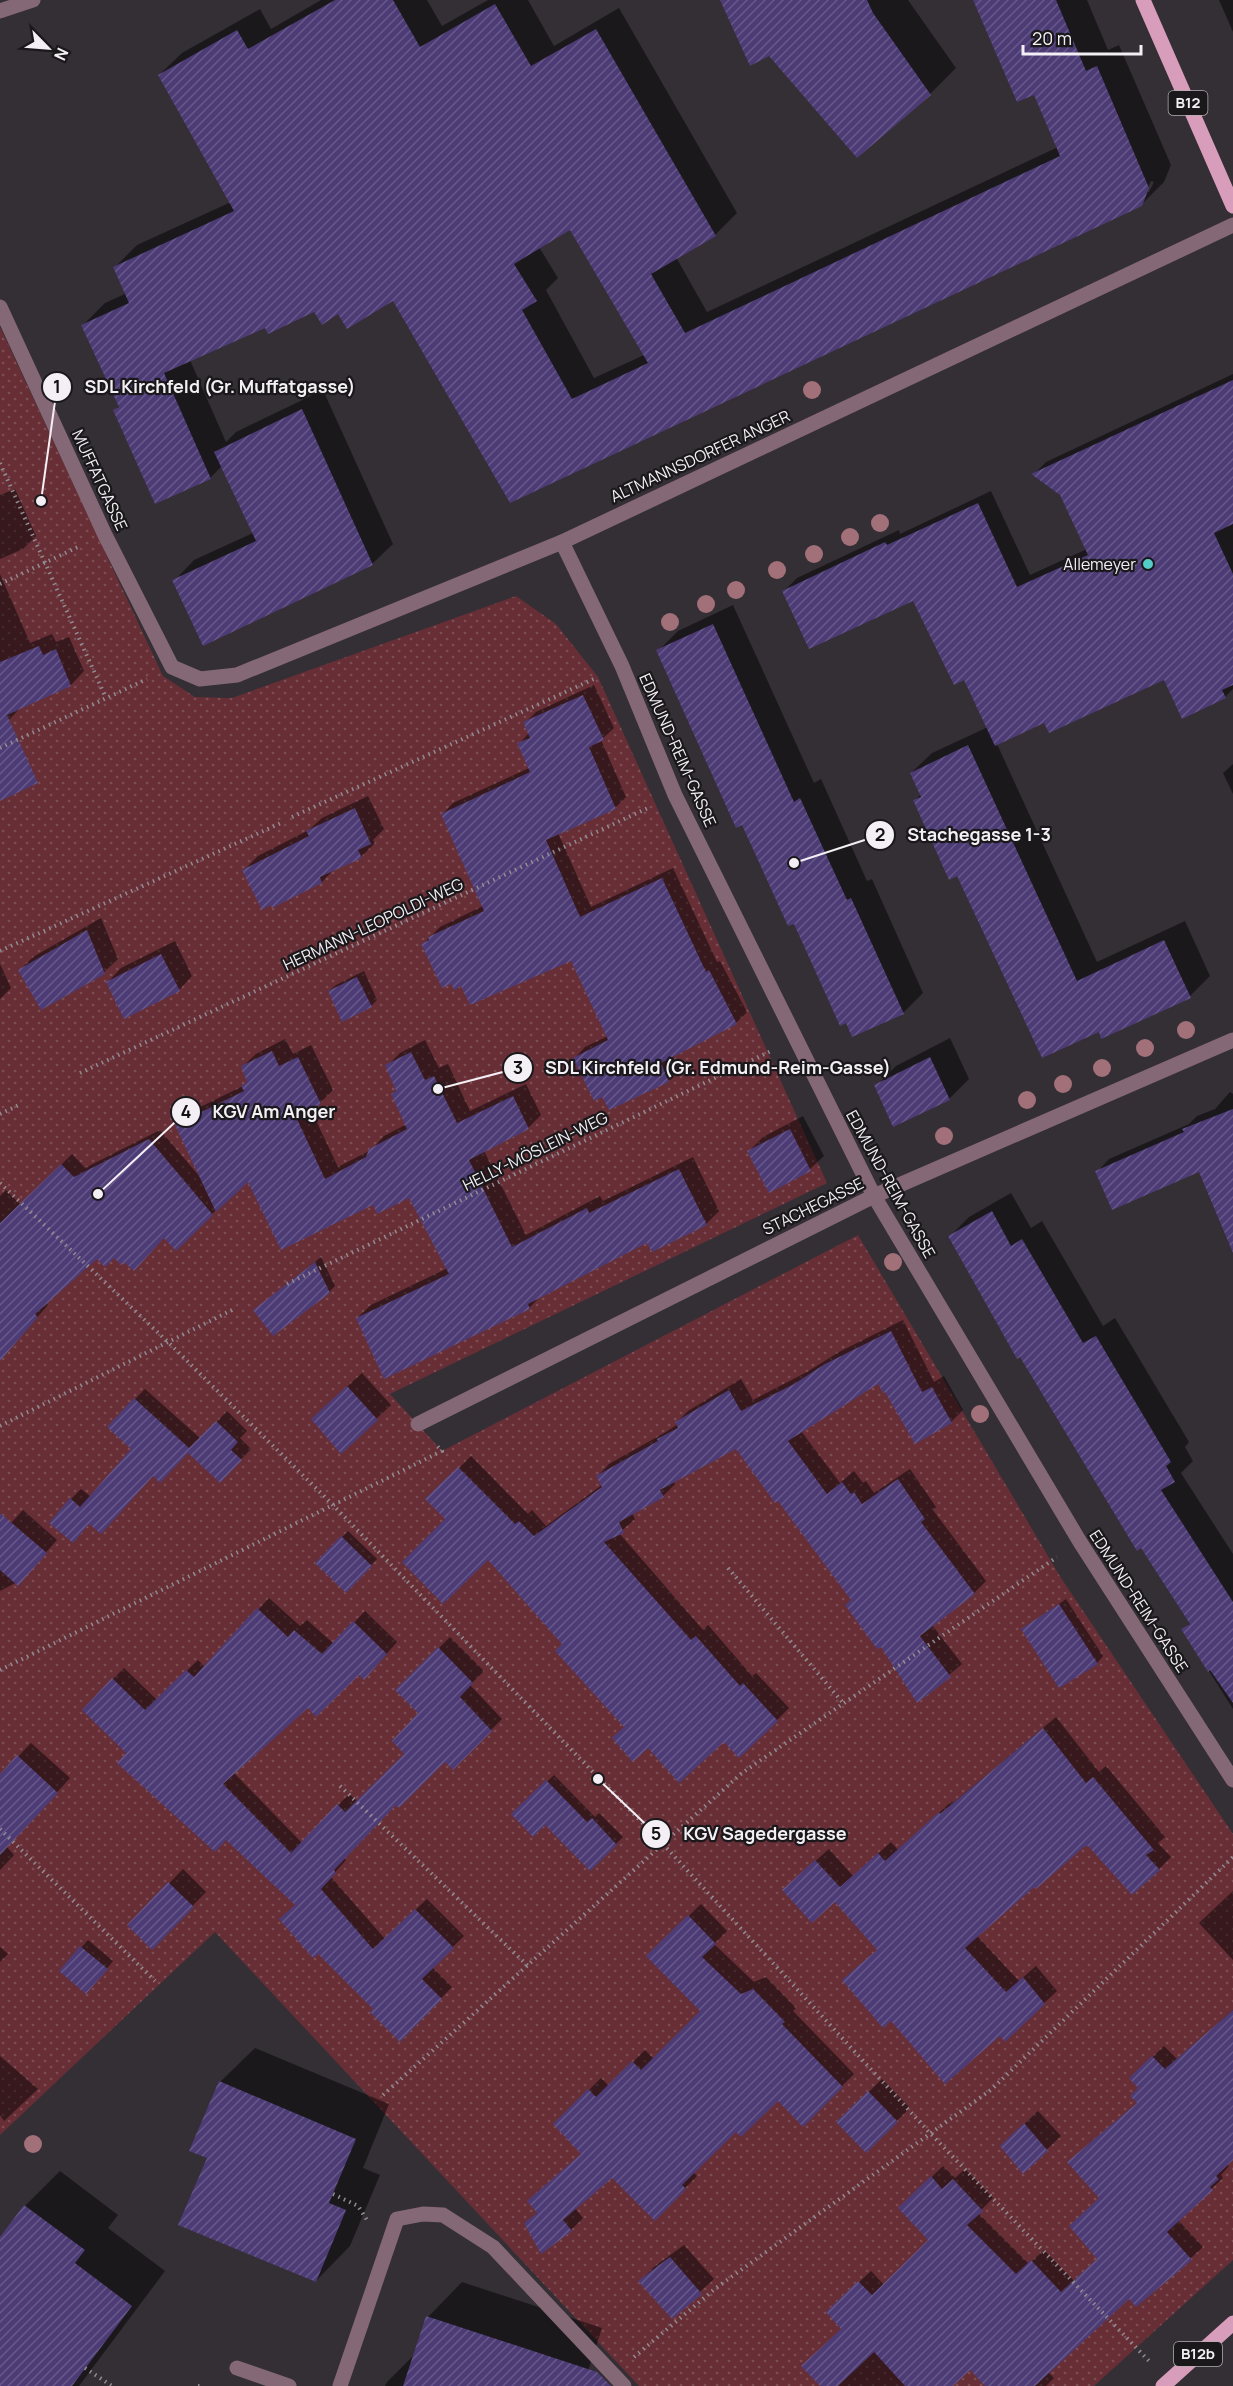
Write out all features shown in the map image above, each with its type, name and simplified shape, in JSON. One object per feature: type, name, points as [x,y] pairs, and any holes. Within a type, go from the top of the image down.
[{"type":"main road","name":"B12","points":[[1143,0],[1233,207]]},
{"type":"main road","name":"B12b","points":[[1166,2384],[1233,2323]]},
{"type":"street","points":[[0,10],[33,0]]},
{"type":"street","name":"ALTMANNSDORFER ANGER","points":[[172,667],[200,679],[237,675],[562,542],[1233,225]]},
{"type":"street","name":"MUFFATGASSE","points":[[0,308],[105,535],[172,667]]},
{"type":"street","name":"EDMUND-REIM-GASSE","points":[[562,542],[622,666],[675,795],[874,1196],[1080,1542],[1233,1780]]},
{"type":"street","name":"STACHEGASSE","points":[[418,1424],[874,1196],[1233,1040]]},
{"type":"street","points":[[340,2386],[397,2219],[423,2214],[443,2215],[493,2247],[624,2386]]},
{"type":"street","points":[[237,2368],[289,2386]]},
{"type":"path","points":[[0,464],[106,698]]},
{"type":"path","points":[[0,584],[105,535]]},
{"type":"path","points":[[291,818],[622,666]]},
{"type":"path","points":[[0,748],[172,667]]},
{"type":"path","name":"HERMANN-LEOPOLDI-WEG","points":[[80,1073],[675,795]]},
{"type":"path","points":[[0,951],[281,823]]},
{"type":"path","name":"HELLY-MÖSLEIN-WEG","points":[[287,1284],[795,1040]]},
{"type":"path","points":[[0,1114],[19,1105]]},
{"type":"path","points":[[0,1183],[169,1343],[332,1504],[662,1843],[1166,2384]]},
{"type":"path","points":[[0,1426],[236,1308]]},
{"type":"path","points":[[0,1670],[442,1451],[418,1424]]},
{"type":"path","points":[[383,2095],[742,1773],[1080,1542]]},
{"type":"path","points":[[728,1568],[844,1704]]},
{"type":"path","points":[[340,1786],[528,1966]]},
{"type":"path","points":[[0,1829],[155,1982]]},
{"type":"path","points":[[627,2362],[716,2288],[992,2088],[1233,1857]]},
{"type":"path","points":[[86,2368],[112,2386]]},
{"type":"shaded area","points":[[0,327],[163,676],[195,697],[232,698],[516,596],[556,624],[598,677],[827,1183],[390,1394],[442,1451],[858,1235],[1061,1578],[1233,1834],[1233,2260],[1094,2386],[639,2386],[215,1932],[0,2135]]},
{"type":"building","points":[[335,0],[393,0],[420,47],[495,4],[531,66],[596,29],[716,236],[651,274],[685,333],[1060,156],[1034,95],[1017,102],[973,0],[1056,0],[1086,71],[1097,66],[1149,188],[1142,206],[510,503],[393,301],[347,329],[338,314],[322,325],[314,312],[268,334],[265,328],[164,373],[211,479],[155,504],[113,410],[119,407],[81,325],[129,303],[113,267],[234,211],[158,75],[237,30],[248,49]],"holes":[[[570,230],[648,363],[572,399],[522,310],[537,301],[514,264]]]},
{"type":"building","points":[[720,0],[867,0],[873,13],[931,95],[857,158],[769,56],[750,66]]},
{"type":"building","name":"Allemeyer","points":[[1233,380],[1233,524],[1214,533],[1233,574],[1233,685],[1222,690],[1226,698],[1182,719],[1164,680],[1049,733],[1044,723],[995,746],[964,680],[954,685],[913,601],[809,649],[782,591],[885,542],[887,545],[978,503],[1017,587],[1088,555],[1060,495],[1031,474]]},
{"type":"building","points":[[302,409],[373,565],[203,646],[172,580],[256,541],[214,452]]},
{"type":"building","points":[[713,624],[794,802],[800,798],[847,900],[851,898],[904,1014],[852,1037],[846,1023],[840,1026],[794,924],[788,926],[742,825],[736,828],[656,650]]},
{"type":"building","points":[[39,646],[43,655],[56,649],[71,686],[7,715],[38,783],[0,801],[0,662]]},
{"type":"building","points":[[583,695],[604,740],[589,747],[616,809],[546,840],[580,917],[662,878],[706,972],[709,970],[737,1024],[661,1063],[669,1082],[609,1110],[602,1097],[594,1101],[573,1058],[608,1040],[571,961],[470,1005],[461,986],[454,990],[451,984],[442,988],[421,944],[429,940],[428,937],[484,911],[441,814],[530,772],[517,743],[530,738],[523,722]]},
{"type":"building","points":[[968,745],[1077,981],[1164,940],[1191,998],[1101,1039],[1099,1032],[1042,1058],[957,876],[949,880],[913,800],[921,797],[910,773]]},
{"type":"building","points":[[355,808],[371,844],[358,850],[362,858],[320,877],[322,883],[272,908],[270,905],[262,910],[242,870],[309,836],[306,831]]},
{"type":"building","points":[[87,930],[105,974],[41,1010],[18,970]]},
{"type":"building","points":[[161,954],[180,991],[124,1019],[106,982]]},
{"type":"building","points":[[357,977],[372,1007],[342,1022],[328,991]]},
{"type":"building","points":[[272,1051],[279,1066],[298,1057],[321,1104],[296,1117],[325,1179],[366,1157],[369,1149],[407,1129],[391,1094],[396,1091],[385,1065],[411,1052],[425,1080],[434,1076],[457,1123],[513,1096],[529,1129],[469,1160],[512,1247],[587,1208],[589,1213],[679,1169],[707,1225],[652,1252],[647,1243],[528,1304],[530,1309],[384,1379],[356,1318],[449,1274],[409,1198],[377,1214],[373,1205],[281,1250],[248,1182],[216,1212],[175,1125],[244,1091],[241,1086],[247,1082],[241,1066]]},
{"type":"building","points":[[930,1057],[950,1100],[893,1127],[874,1085]]},
{"type":"building","points":[[1233,1109],[1233,1253],[1199,1172],[1112,1210],[1095,1171],[1184,1132],[1182,1129]]},
{"type":"building","points":[[790,1129],[811,1171],[769,1193],[747,1151]]},
{"type":"building","points":[[149,1139],[213,1215],[176,1251],[164,1238],[134,1271],[124,1262],[121,1265],[114,1258],[105,1267],[97,1259],[35,1314],[38,1317],[0,1361],[0,1223],[61,1164],[74,1177]]},
{"type":"building","points":[[992,1211],[1011,1246],[1022,1239],[1083,1343],[1096,1336],[1171,1462],[1166,1466],[1175,1482],[1161,1490],[1233,1602],[1233,1703],[1210,1670],[1208,1672],[1181,1629],[1190,1624],[1141,1548],[1137,1551],[1020,1357],[1017,1359],[948,1236]]},
{"type":"building","points":[[315,1262],[330,1293],[273,1336],[253,1310]]},
{"type":"building","points":[[891,1331],[922,1392],[932,1387],[952,1423],[915,1444],[878,1384],[788,1441],[827,1494],[842,1482],[851,1494],[854,1492],[862,1504],[898,1479],[925,1519],[921,1522],[975,1594],[920,1636],[951,1677],[917,1703],[881,1647],[877,1649],[845,1605],[851,1600],[778,1501],[775,1503],[736,1449],[660,1490],[664,1497],[619,1522],[624,1533],[604,1542],[691,1640],[696,1636],[740,1686],[743,1683],[778,1721],[739,1758],[724,1742],[679,1783],[648,1748],[633,1762],[612,1738],[624,1727],[555,1651],[562,1644],[488,1560],[443,1604],[402,1562],[445,1519],[425,1499],[458,1467],[515,1524],[519,1521],[534,1536],[602,1487],[596,1476],[658,1441],[657,1439],[678,1428],[675,1422],[729,1390],[741,1411],[794,1384],[825,1364]]},
{"type":"building","points":[[347,1386],[378,1420],[341,1454],[311,1419]]},
{"type":"building","points":[[134,1398],[189,1448],[216,1421],[238,1442],[231,1450],[242,1460],[220,1483],[188,1453],[160,1483],[153,1476],[101,1534],[89,1524],[73,1543],[49,1523],[70,1498],[80,1507],[131,1449],[107,1427]]},
{"type":"building","points":[[0,1513],[47,1553],[18,1586],[0,1570]]},
{"type":"building","points":[[341,1536],[372,1566],[346,1593],[315,1563]]},
{"type":"building","points":[[1059,1604],[1098,1664],[1059,1688],[1021,1629]]},
{"type":"building","points":[[257,1608],[288,1637],[294,1630],[322,1654],[353,1621],[387,1654],[364,1680],[359,1675],[316,1717],[308,1708],[223,1784],[291,1853],[337,1804],[345,1812],[404,1754],[392,1741],[418,1713],[395,1690],[438,1647],[473,1683],[460,1697],[492,1731],[453,1770],[445,1762],[399,1808],[396,1805],[334,1870],[336,1873],[321,1889],[373,1949],[415,1909],[454,1948],[422,1979],[442,1999],[400,2042],[370,2012],[373,2009],[318,1954],[313,1958],[279,1919],[295,1905],[226,1840],[215,1852],[117,1763],[126,1753],[82,1710],[112,1678],[145,1710],[186,1670],[194,1677]]},
{"type":"building","points":[[1043,1728],[1086,1783],[1093,1777],[1154,1850],[1146,1855],[1160,1870],[1132,1895],[1088,1846],[1084,1847],[1036,1889],[1034,1887],[965,1948],[1006,1992],[1023,1977],[1045,2004],[1005,2042],[1000,2036],[945,2084],[891,2021],[883,2028],[842,1980],[877,1950],[835,1902],[812,1923],[782,1890],[815,1860],[840,1887],[878,1853],[885,1861],[939,1812],[940,1814]]},
{"type":"building","points":[[17,1755],[58,1793],[0,1855],[0,1774]]},
{"type":"building","points":[[546,1780],[587,1822],[592,1818],[617,1845],[590,1871],[545,1825],[533,1837],[511,1814]]},
{"type":"building","points":[[168,1882],[194,1907],[152,1950],[127,1925]]},
{"type":"building","points":[[688,1915],[716,1944],[702,1957],[741,1994],[753,1989],[785,2022],[782,2024],[843,2087],[803,2127],[778,2101],[741,2137],[736,2132],[682,2185],[686,2189],[655,2221],[612,2178],[563,2220],[572,2231],[541,2254],[524,2223],[537,2213],[527,2201],[581,2154],[553,2124],[588,2089],[596,2097],[632,2061],[641,2070],[700,2011],[646,1956]]},
{"type":"building","points":[[80,1946],[108,1969],[86,1994],[59,1971]]},
{"type":"building","points":[[1233,2010],[1233,2160],[1216,2176],[1219,2179],[1210,2187],[1213,2190],[1167,2232],[1192,2260],[1136,2307],[1129,2299],[1035,2386],[985,2386],[970,2370],[953,2386],[905,2386],[874,2352],[838,2386],[820,2386],[801,2366],[841,2329],[826,2312],[858,2281],[872,2295],[928,2240],[898,2208],[931,2176],[942,2189],[953,2179],[983,2211],[967,2225],[1016,2274],[1031,2260],[1061,2292],[1097,2259],[1069,2226],[1099,2198],[1067,2162],[1137,2103],[1130,2096],[1138,2088],[1129,2078],[1152,2056],[1165,2069]]},
{"type":"building","points":[[219,2081],[356,2139],[329,2203],[346,2210],[316,2282],[178,2225],[207,2158],[189,2151]]},
{"type":"building","points":[[868,2091],[898,2122],[866,2153],[836,2122]]},
{"type":"building","points":[[1024,2123],[1048,2151],[1023,2174],[1000,2146]]},
{"type":"building","points":[[24,2205],[85,2250],[75,2263],[132,2306],[72,2386],[0,2386],[0,2237]]},
{"type":"building","points":[[670,2257],[702,2294],[672,2319],[638,2281]]},
{"type":"building","points":[[426,2316],[597,2372],[611,2386],[403,2386]]},
{"type":"place","name":"SDL Kirchfeld (Gr. Muffatgasse)","points":[[41,501]]},
{"type":"place","name":"Allemeyer","points":[[1148,564]]},
{"type":"place","name":"Stachegasse 1-3","points":[[794,863]]},
{"type":"place","name":"SDL Kirchfeld (Gr. Edmund-Reim-Gasse)","points":[[438,1089]]},
{"type":"place","name":"KGV Am Anger","points":[[98,1194]]},
{"type":"place","name":"KGV Sagedergasse","points":[[598,1779]]}]
